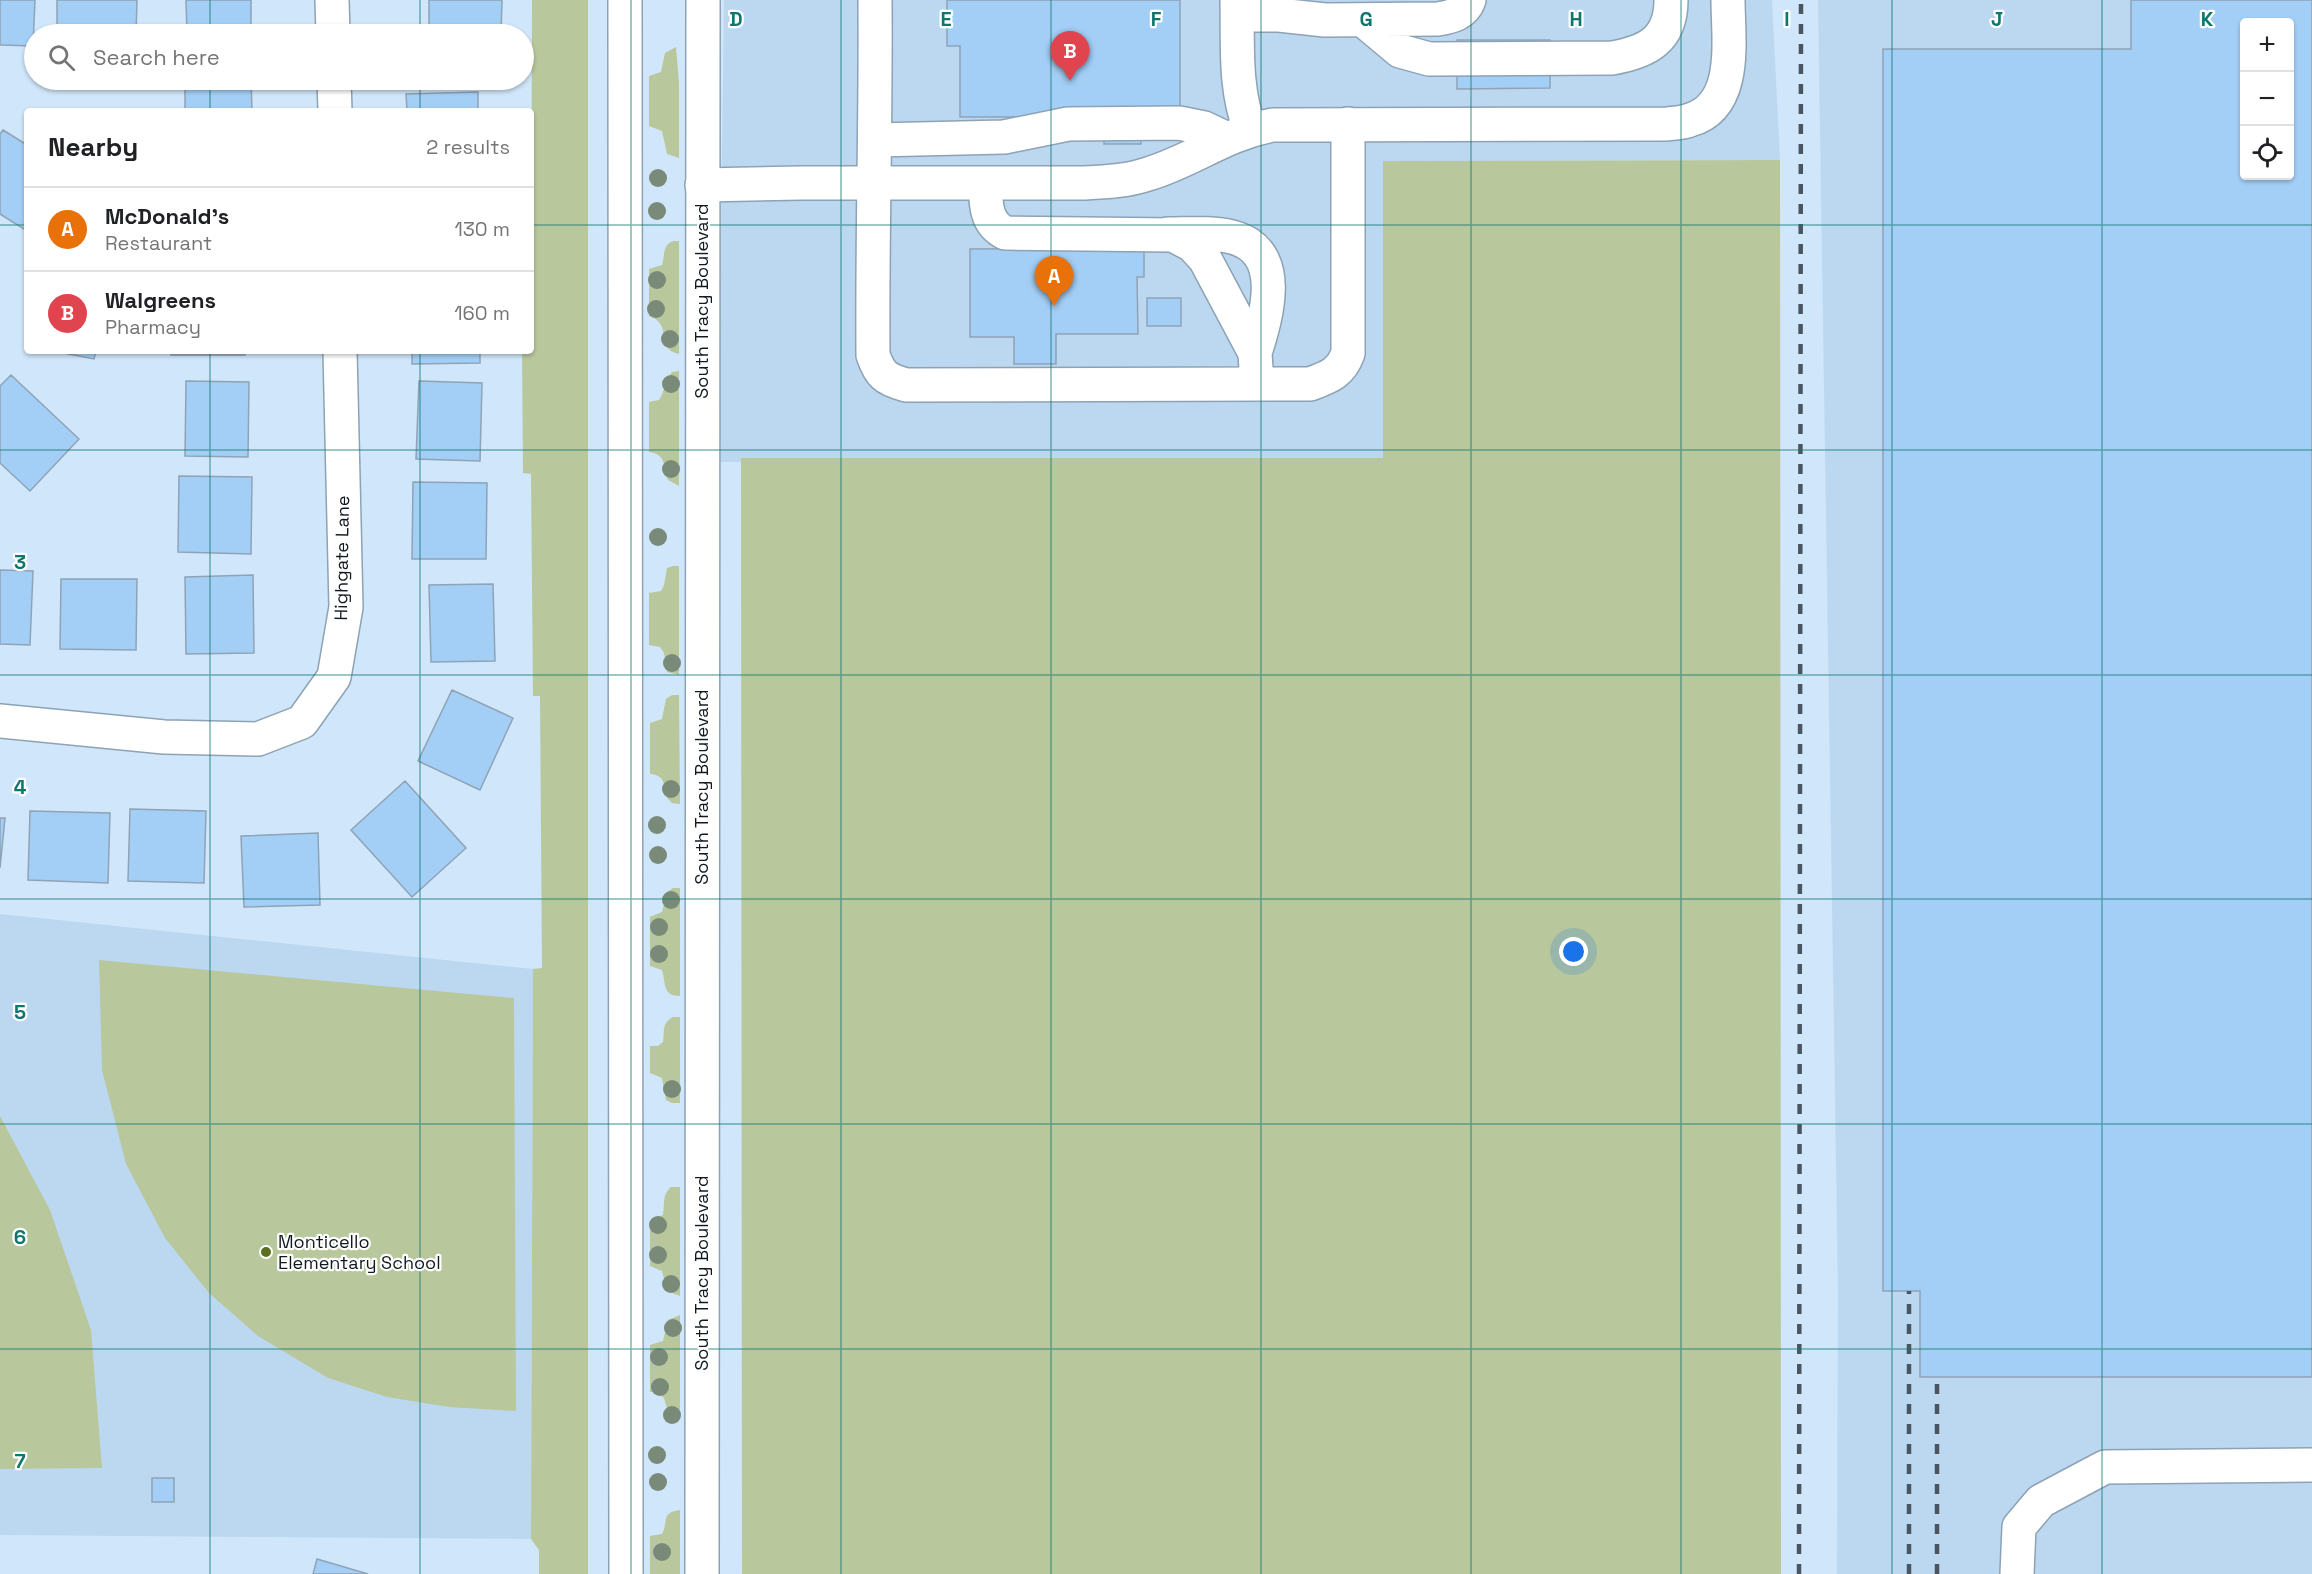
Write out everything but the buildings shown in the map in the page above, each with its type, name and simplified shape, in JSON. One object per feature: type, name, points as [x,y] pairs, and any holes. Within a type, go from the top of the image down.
[{"type":"main road","points":[[332,0],[333,24]]},
{"type":"main road","points":[[625,0],[626,1574]]},
{"type":"main road","name":"South Tracy Boulevard","points":[[702,1574],[703,0]]},
{"type":"main road","points":[[875,0],[873,355],[879,371],[891,381],[906,385],[1256,368],[1310,384],[1332,376],[1343,366],[1348,353],[1348,124]]},
{"type":"main road","points":[[1238,134],[1242,108],[1239,86],[1238,8],[1279,15],[1325,10],[1363,20],[1438,20],[1455,16],[1467,6],[1469,0]]},
{"type":"main road","points":[[1363,20],[1400,51],[1430,59],[1612,58],[1631,55],[1649,46],[1662,35],[1669,20],[1671,0]]},
{"type":"main road","points":[[702,185],[1118,181],[1147,175],[1181,162],[1238,134],[1274,125],[1667,124],[1692,120],[1711,108],[1721,94],[1728,58],[1728,0]]},
{"type":"main road","points":[[334,90],[335,108]]},
{"type":"main road","points":[[876,140],[1004,137],[1068,124],[1179,123],[1238,134]]},
{"type":"main road","points":[[985,183],[989,218],[996,228],[1005,233],[1210,234],[1234,237],[1254,248],[1264,261],[1268,278],[1264,325],[1256,368]]},
{"type":"main road","points":[[1150,234],[1173,235],[1192,245],[1204,259],[1256,368]]},
{"type":"main road","name":"Highgate Lane","points":[[0,721],[164,737],[258,739],[302,722],[334,677],[346,607],[340,354]]},
{"type":"main road","points":[[2017,1574],[2019,1527],[2041,1501],[2105,1467],[2312,1465]]},
{"type":"shaded area","points":[[724,0],[1772,0],[1780,160],[1389,161],[1383,458],[718,462]]},
{"type":"shaded area","points":[[1818,0],[2312,0],[2312,1574],[1837,1574],[1838,1291]]},
{"type":"shaded area","name":"Monticello Elementary School","points":[[0,914],[533,969],[531,1539],[0,1535]]},
{"type":"green space","points":[[532,0],[588,0],[588,1574],[539,1574],[539,1550],[531,1539],[533,969],[542,968],[540,696],[533,696],[531,474],[523,473],[522,354],[534,354],[534,108],[532,108],[532,90],[534,90],[534,24],[532,24]]},
{"type":"green space","points":[[676,47],[679,83],[679,158],[667,154],[662,131],[649,126],[649,76],[661,72],[665,53]]},
{"type":"green space","points":[[1780,160],[1781,1574],[742,1574],[741,458],[1383,458],[1383,161]]},
{"type":"green space","points":[[673,241],[679,241],[679,354],[667,347],[661,325],[649,316],[649,269],[662,265],[665,248]]},
{"type":"green space","points":[[679,371],[679,486],[668,480],[662,458],[649,452],[649,402],[659,400],[672,372]]},
{"type":"green space","points":[[679,566],[679,675],[667,672],[664,653],[660,647],[649,645],[649,593],[661,591],[667,568]]},
{"type":"green space","points":[[672,695],[679,695],[680,804],[672,803],[668,799],[662,779],[650,774],[650,723],[662,719],[666,699]]},
{"type":"green space","points":[[673,888],[680,888],[680,996],[667,991],[662,970],[650,966],[650,917],[662,912],[667,892]]},
{"type":"green space","points":[[99,960],[514,998],[516,1411],[449,1407],[387,1397],[328,1378],[258,1336],[209,1293],[165,1238],[126,1164],[102,1070]]},
{"type":"green space","points":[[673,1017],[680,1017],[680,1103],[666,1100],[662,1078],[650,1073],[650,1046],[658,1046],[663,1042],[665,1025]]},
{"type":"green space","points":[[0,1116],[50,1210],[91,1330],[102,1468],[0,1469]]},
{"type":"green space","points":[[671,1187],[680,1187],[680,1296],[667,1291],[662,1271],[650,1266],[650,1220],[663,1215],[665,1196]]},
{"type":"green space","points":[[680,1315],[680,1420],[670,1419],[664,1398],[656,1392],[650,1392],[650,1345],[663,1341],[668,1320]]},
{"type":"green space","points":[[680,1510],[680,1574],[650,1574],[650,1536],[662,1534],[667,1515]]},
{"type":"railway","points":[[1799,1574],[1801,0]]},
{"type":"railway","points":[[1909,1291],[1909,1574]]},
{"type":"railway","points":[[1937,1377],[1937,1574]]},
{"type":"place","name":"Walgreens","points":[[1070,81]]},
{"type":"place","name":"McDonald's","points":[[1054,306]]},
{"type":"place","name":"Monticello Elementary School","points":[[266,1252]]}]
